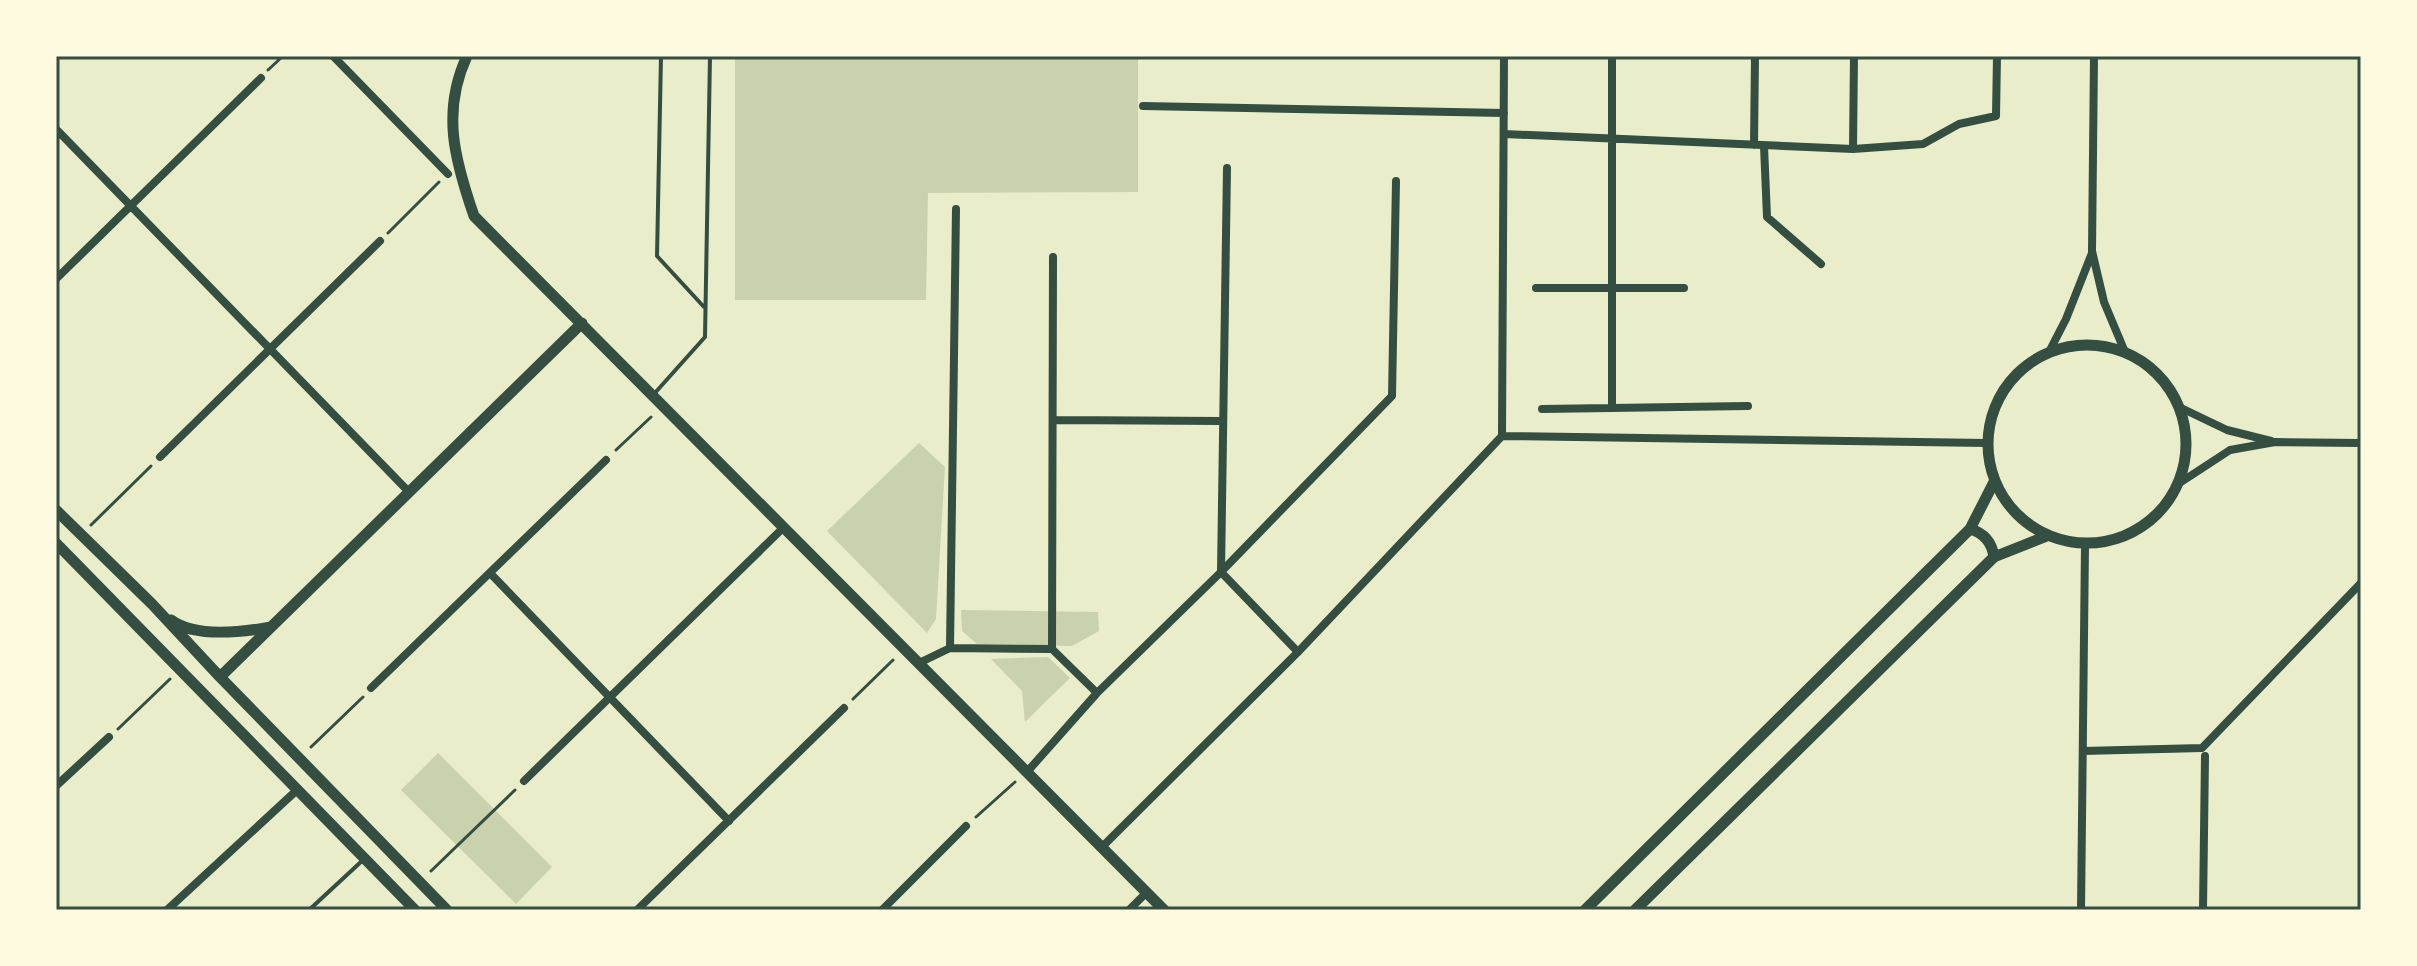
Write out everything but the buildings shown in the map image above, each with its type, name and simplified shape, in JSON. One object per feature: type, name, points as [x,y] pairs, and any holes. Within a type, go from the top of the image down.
[{"type":"street","points":[[333,56],[448,174]]},
{"type":"street","points":[[467,56],[459,74],[452,122],[456,166],[474,216],[1164,910]]},
{"type":"street","points":[[1102,847],[1298,652],[1502,436],[1504,56]]},
{"type":"street","points":[[1612,56],[1612,408]]},
{"type":"street","points":[[1754,145],[1755,56]]},
{"type":"street","points":[[1853,149],[1854,56]]},
{"type":"street","points":[[1504,134],[1853,149],[1923,144],[1959,124],[1996,116],[1997,56]]},
{"type":"street","points":[[2094,56],[2092,252],[2104,302],[2125,352]]},
{"type":"street","points":[[56,279],[261,78]]},
{"type":"street","points":[[1143,106],[1504,113]]},
{"type":"street","points":[[56,129],[409,492]]},
{"type":"street","points":[[1764,146],[1767,217],[1821,264]]},
{"type":"street","points":[[1227,168],[1221,572],[1298,652]]},
{"type":"street","points":[[1027,772],[1097,693],[1221,572],[1392,396],[1396,181]]},
{"type":"street","points":[[950,648],[956,209]]},
{"type":"street","points":[[160,457],[380,241]]},
{"type":"street","points":[[2049,352],[2066,319],[2092,252]]},
{"type":"street","points":[[1052,649],[1053,257]]},
{"type":"street","points":[[1536,288],[1684,288]]},
{"type":"street","points":[[220,677],[582,323]]},
{"type":"street","points":[[2178,484],[2186,446],[2179,407],[2158,374],[2125,352],[2087,344],[2049,352],[2017,373],[1995,405],[1987,443],[1994,482],[2015,514],[2047,536],[2085,545],[2124,537],[2156,516],[2178,484],[2230,450],[2275,442],[2361,443]]},
{"type":"street","points":[[1542,409],[1748,406]]},
{"type":"street","points":[[2179,407],[2227,430],[2275,442]]},
{"type":"street","points":[[1053,420],[1223,421]]},
{"type":"street","points":[[1502,436],[1987,443]]},
{"type":"street","points":[[371,688],[606,460]]},
{"type":"street","points":[[1585,910],[1970,529],[1994,482]]},
{"type":"street","points":[[56,510],[175,624],[207,631],[240,632],[272,627]]},
{"type":"street","points":[[524,781],[784,527]]},
{"type":"street","points":[[1970,529],[1979,531],[1993,547],[1994,557]]},
{"type":"street","points":[[1635,910],[1994,557],[2047,536]]},
{"type":"street","points":[[56,543],[415,910]]},
{"type":"street","points":[[2081,910],[2085,545]]},
{"type":"street","points":[[490,573],[729,821]]},
{"type":"street","points":[[2083,751],[2202,748],[2361,583]]},
{"type":"street","points":[[152,604],[447,910]]},
{"type":"street","points":[[919,663],[950,648],[1052,649],[1097,693]]},
{"type":"street","points":[[637,910],[844,708]]},
{"type":"street","points":[[56,786],[109,737]]},
{"type":"street","points":[[2203,910],[2205,756]]},
{"type":"street","points":[[167,910],[297,790]]},
{"type":"street","points":[[882,910],[966,826]]},
{"type":"street","points":[[1129,910],[1147,892]]},
{"type":"lane","points":[[661,56],[657,256],[706,308]]},
{"type":"lane","points":[[653,396],[705,337],[710,56]]},
{"type":"lane","points":[[309,910],[365,859]]},
{"type":"path","points":[[261,78],[283,56]]},
{"type":"path","points":[[380,241],[448,174]]},
{"type":"path","points":[[606,460],[662,406]]},
{"type":"path","points":[[80,535],[160,457]]},
{"type":"path","points":[[844,708],[904,649]]},
{"type":"path","points":[[109,737],[180,670]]},
{"type":"path","points":[[299,758],[371,688]]},
{"type":"path","points":[[966,826],[1027,772]]},
{"type":"path","points":[[420,882],[524,781]]},
{"type":"green space","points":[[735,56],[1138,56],[1138,192],[928,193],[926,300],[735,300]]},
{"type":"green space","points":[[919,443],[945,467],[936,619],[927,633],[827,531]]},
{"type":"green space","points":[[961,610],[1098,612],[1099,631],[1072,646],[977,644],[962,631]]},
{"type":"green space","points":[[1048,657],[1070,678],[1025,722],[1022,691],[991,659]]},
{"type":"green space","points":[[438,753],[552,867],[516,904],[401,790]]}]
